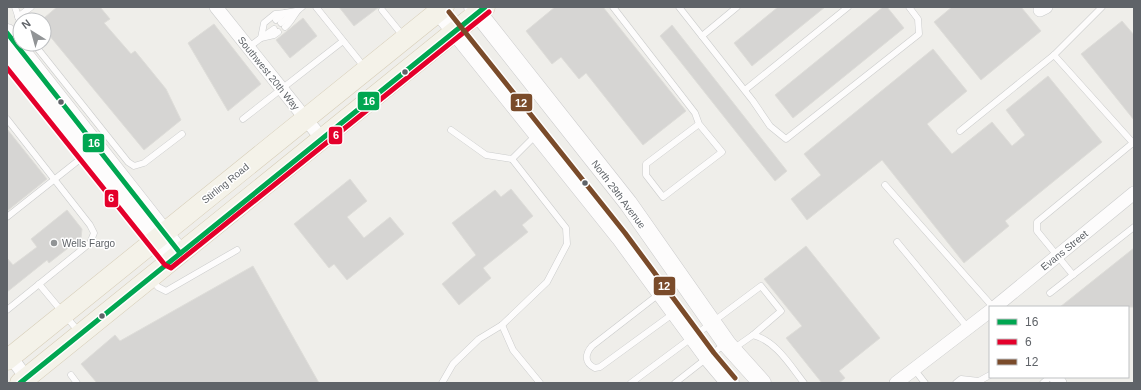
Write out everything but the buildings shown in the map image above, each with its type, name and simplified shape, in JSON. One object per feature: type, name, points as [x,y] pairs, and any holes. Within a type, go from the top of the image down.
[{"type":"main road","name":"Stirling Road","points":[[9,359],[405,38],[439,8]]},
{"type":"main road","points":[[25,381],[80,334],[455,31],[478,9]]},
{"type":"street","name":"Southwest 20th Way","points":[[216,7],[322,139]]},
{"type":"street","points":[[439,8],[455,31],[620,237],[708,358],[730,383]]},
{"type":"street","name":"North 29th Avenue","points":[[478,9],[628,203],[712,323],[762,383]]},
{"type":"street","points":[[7,33],[90,126],[159,237]]},
{"type":"street","points":[[7,57],[85,155],[159,237],[175,257]]},
{"type":"street","name":"Evans Street","points":[[995,306],[1134,193]]},
{"type":"street","points":[[896,383],[989,312]]},
{"type":"street","points":[[9,359],[25,381]]},
{"type":"lane","points":[[261,38],[264,23],[275,14],[296,11],[302,7]]},
{"type":"lane","points":[[316,7],[366,69]]},
{"type":"lane","points":[[613,7],[696,113],[699,124],[722,152],[663,197],[646,175],[646,164],[699,124]]},
{"type":"lane","points":[[679,7],[745,90],[770,126],[786,139],[919,34],[918,19],[908,7]]},
{"type":"lane","points":[[702,36],[737,7]]},
{"type":"lane","points":[[745,90],[848,7]]},
{"type":"lane","points":[[960,131],[1054,55],[1102,7]]},
{"type":"lane","points":[[382,10],[405,38]]},
{"type":"lane","points":[[285,13],[281,23],[290,23],[296,11]]},
{"type":"lane","points":[[249,47],[273,29]]},
{"type":"lane","points":[[243,119],[343,41]]},
{"type":"lane","points":[[39,52],[90,126],[134,166],[144,163],[182,134]]},
{"type":"lane","points":[[1054,55],[1134,143],[1037,222],[1038,231],[1073,275]]},
{"type":"lane","points":[[7,119],[90,225],[94,233],[90,243],[7,310]]},
{"type":"lane","points":[[442,383],[453,364],[458,359],[479,339],[502,325],[547,282],[567,244],[566,228],[512,159],[486,156],[451,130]]},
{"type":"lane","points":[[512,159],[538,134]]},
{"type":"lane","points":[[7,217],[85,155]]},
{"type":"lane","points":[[885,185],[993,306]]},
{"type":"lane","points":[[1050,293],[1134,227]]},
{"type":"lane","points":[[898,242],[968,328]]},
{"type":"lane","points":[[150,278],[158,287],[166,291],[237,250]]},
{"type":"lane","points":[[39,284],[80,334]]},
{"type":"lane","points":[[631,383],[761,286],[781,312],[753,335],[708,358],[675,383]]},
{"type":"lane","points":[[660,293],[592,346],[586,357],[587,362],[595,368],[600,367],[675,312]]},
{"type":"lane","points":[[502,325],[513,350],[540,383]]},
{"type":"lane","points":[[753,335],[772,344],[804,383]]},
{"type":"lane","points":[[914,369],[924,383]]},
{"type":"lane","points":[[71,375],[77,383]]},
{"type":"lane","points":[[956,383],[961,379],[979,381],[989,376]]},
{"type":"transit line","name":"16","points":[[20,383],[485,7]]},
{"type":"transit line","name":"12","points":[[449,12],[625,233],[714,353],[735,378]]},
{"type":"transit line","name":"6","points":[[7,68],[165,265],[171,268],[489,12]]},
{"type":"transit line","name":"16","points":[[7,33],[180,253]]},
{"type":"place","name":"Wells Fargo","points":[[54,243]]}]
